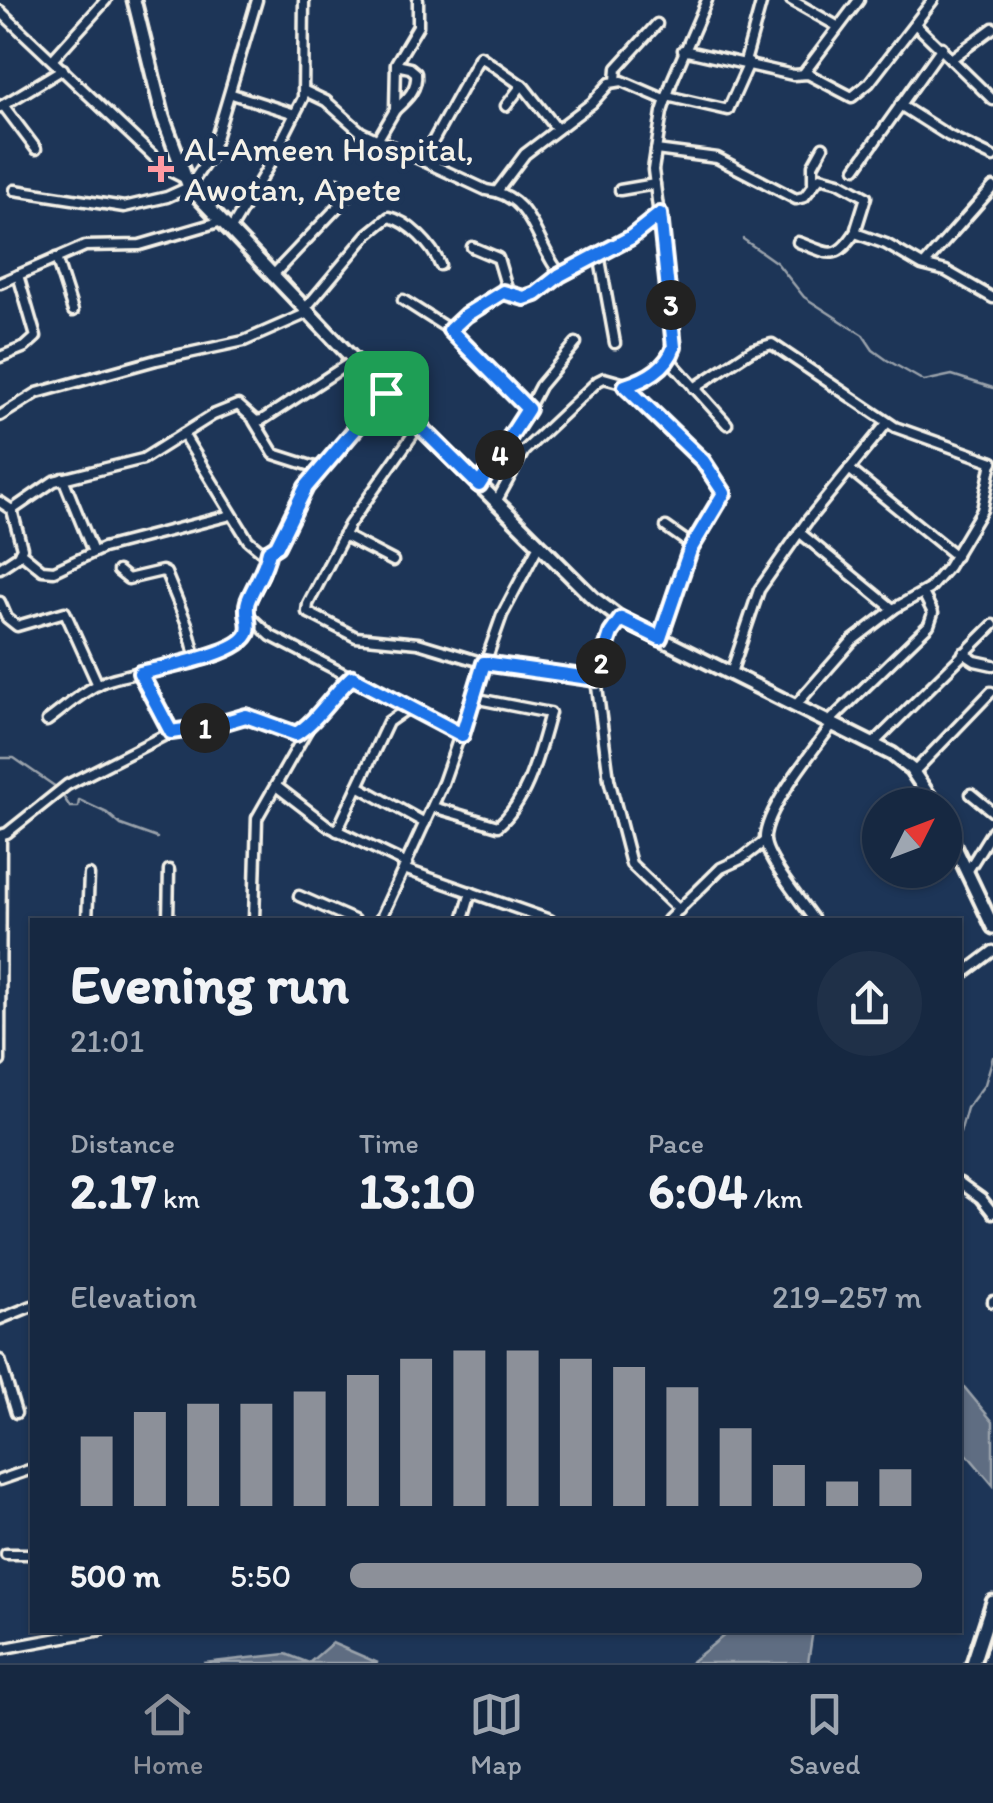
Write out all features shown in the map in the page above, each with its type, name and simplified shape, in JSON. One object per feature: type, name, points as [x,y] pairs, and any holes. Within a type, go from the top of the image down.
[{"type":"main road","points":[[134,0],[163,117],[186,182],[219,222],[419,426],[593,598],[621,619],[892,754],[914,772],[924,788]]},
{"type":"main road","points":[[962,862],[993,927]]},
{"type":"main road","points":[[974,1663],[993,1602]]},
{"type":"street","points":[[53,60],[106,0]]},
{"type":"street","points":[[15,190],[124,206],[166,197],[186,182],[211,154],[257,0]]},
{"type":"street","points":[[230,232],[268,167],[305,91],[304,0]]},
{"type":"street","points":[[394,110],[396,65],[418,26],[418,0]]},
{"type":"street","points":[[625,386],[642,380],[668,360],[674,347],[653,170],[667,99],[683,50],[707,0]]},
{"type":"street","points":[[616,81],[667,99],[728,110],[747,62],[762,0]]},
{"type":"street","points":[[791,0],[837,26]]},
{"type":"street","points":[[804,73],[859,0]]},
{"type":"street","points":[[683,50],[793,74],[804,73],[855,96],[933,0]]},
{"type":"street","points":[[0,11],[160,163],[186,182]]},
{"type":"street","points":[[498,190],[525,154],[616,81],[617,68],[657,24]]},
{"type":"street","points":[[915,24],[993,100]]},
{"type":"street","points":[[951,59],[993,28]]},
{"type":"street","points":[[856,168],[942,48]]},
{"type":"street","points":[[423,160],[477,58],[484,57],[522,86],[557,129]]},
{"type":"street","points":[[378,139],[417,81],[410,68],[396,65]]},
{"type":"street","points":[[36,149],[2,106],[63,68]]},
{"type":"street","points":[[506,106],[522,86]]},
{"type":"street","points":[[305,91],[326,101],[352,126],[486,190],[498,190],[522,207],[560,275]]},
{"type":"street","points":[[232,94],[295,114]]},
{"type":"street","points":[[900,105],[949,136],[993,156]]},
{"type":"street","points":[[813,182],[813,165],[823,148]]},
{"type":"street","points":[[656,150],[717,158],[796,198],[804,197],[813,182],[824,176],[863,193],[866,200],[846,247],[830,254],[798,242]]},
{"type":"street","points":[[272,276],[348,196],[338,183]]},
{"type":"street","points":[[620,190],[655,184]]},
{"type":"street","points":[[924,266],[992,189]]},
{"type":"street","points":[[450,330],[466,315],[508,292],[528,298],[560,275],[630,238],[660,214]]},
{"type":"street","points":[[0,416],[28,396],[156,360],[244,341],[306,311],[368,234],[392,216],[424,242],[440,265]]},
{"type":"street","points":[[0,283],[94,244],[140,245],[219,222]]},
{"type":"street","points":[[856,231],[924,266],[946,271],[993,298]]},
{"type":"street","points":[[472,246],[498,258],[508,292]]},
{"type":"street","points":[[599,254],[614,344]]},
{"type":"street","points":[[56,258],[73,311]]},
{"type":"street","points":[[0,357],[25,348],[36,337],[18,275]]},
{"type":"street","points":[[403,300],[450,330],[528,409]]},
{"type":"street","points":[[479,485],[536,391],[576,342]]},
{"type":"street","points":[[694,388],[752,350],[772,344],[887,422],[993,462],[982,510],[956,556],[932,586],[893,609],[852,641],[795,706]]},
{"type":"street","points":[[12,510],[62,478],[143,460],[213,415],[238,405],[259,422],[354,360]]},
{"type":"street","points":[[668,360],[727,424]]},
{"type":"street","points":[[496,502],[524,451],[589,388],[604,378],[625,386],[703,461],[722,487],[723,498],[693,546],[660,638]]},
{"type":"street","points":[[47,721],[98,685],[196,660],[229,649],[244,639],[249,630],[248,602],[263,575],[269,551],[277,546],[306,487],[386,393]]},
{"type":"street","points":[[252,417],[274,454],[322,469]]},
{"type":"street","points":[[731,673],[758,590],[798,532],[887,422]]},
{"type":"street","points":[[419,426],[343,535],[308,604],[310,615],[356,637],[418,643],[484,663],[596,679]]},
{"type":"street","points":[[183,434],[253,545],[269,551]]},
{"type":"street","points":[[848,469],[956,556]]},
{"type":"street","points":[[62,478],[93,552]]},
{"type":"street","points":[[0,502],[12,510],[20,532],[20,552]]},
{"type":"street","points":[[20,552],[48,572],[93,552],[231,514]]},
{"type":"street","points":[[666,528],[693,546]]},
{"type":"street","points":[[798,532],[893,609]]},
{"type":"street","points":[[343,535],[393,562]]},
{"type":"street","points":[[381,918],[462,735],[484,663],[514,590],[539,545]]},
{"type":"street","points":[[0,568],[20,552]]},
{"type":"street","points":[[118,570],[128,579],[162,572],[170,578],[188,624],[196,660]]},
{"type":"street","points":[[813,918],[764,835],[783,793],[830,724],[929,626],[933,613],[923,593]]},
{"type":"street","points":[[0,602],[7,618],[17,626],[65,612],[98,685]]},
{"type":"street","points":[[246,613],[271,636],[462,735]]},
{"type":"street","points":[[621,619],[611,633],[596,679],[609,778],[629,859],[679,910]]},
{"type":"street","points":[[872,745],[991,628]]},
{"type":"street","points":[[963,653],[993,665]]},
{"type":"street","points":[[140,673],[171,732]]},
{"type":"street","points":[[254,918],[257,818],[309,726],[332,695],[352,677]]},
{"type":"street","points":[[914,772],[991,692]]},
{"type":"street","points":[[432,806],[498,826],[524,790],[537,756],[550,713],[473,698]]},
{"type":"street","points":[[337,831],[388,722],[408,708]]},
{"type":"street","points":[[0,1062],[1,835],[67,785],[171,732],[246,716],[296,734],[309,726]]},
{"type":"street","points":[[276,786],[313,817],[405,866],[544,918]]},
{"type":"street","points":[[358,786],[425,823]]},
{"type":"street","points":[[971,794],[993,812]]},
{"type":"street","points":[[967,872],[993,830]]},
{"type":"street","points":[[670,918],[721,868],[744,858],[765,842]]},
{"type":"street","points":[[168,918],[169,870]]},
{"type":"street","points":[[87,918],[89,875]]},
{"type":"street","points":[[464,918],[471,892]]},
{"type":"street","points":[[299,896],[349,918]]},
{"type":"street","points":[[962,974],[993,951]]},
{"type":"street","points":[[962,1185],[981,1198],[993,1214]]},
{"type":"street","points":[[0,1319],[30,1307]]},
{"type":"street","points":[[0,1360],[16,1413]]},
{"type":"street","points":[[0,1480],[30,1471]]},
{"type":"street","points":[[6,1554],[30,1554]]},
{"type":"street","points":[[0,1649],[86,1633]]},
{"type":"water","points":[[962,1384],[993,1422],[993,1485],[962,1448]]},
{"type":"water","points":[[727,1633],[813,1633],[808,1663],[690,1663]]},
{"type":"water","points":[[332,1643],[378,1663],[309,1663]]},
{"type":"water","points":[[286,1654],[309,1663],[204,1663]]},
{"type":"waterway","points":[[743,239],[777,263],[804,297],[863,335],[873,350],[887,360],[924,381],[952,375],[993,388]]},
{"type":"waterway","points":[[0,758],[14,758],[56,787]]},
{"type":"waterway","points":[[61,793],[70,807],[78,807],[79,800],[107,813],[121,825],[157,838]]},
{"type":"waterway","points":[[962,1126],[967,1108],[985,1084],[993,1057]]},
{"type":"place","name":"Al-Ameen Hospital, Awotan, Apete","points":[[161,169]]},
{"type":"route","points":[[660,214],[674,347],[664,364],[642,380],[625,386],[703,461],[724,493],[690,550],[660,638],[621,619],[611,633],[596,679],[484,663],[462,735],[352,677],[332,695],[309,726],[296,734],[253,716],[171,732],[140,673],[196,660],[229,649],[244,639],[249,630],[246,607],[263,575],[269,551],[277,546],[306,487],[386,393],[479,485],[528,409],[450,330],[503,292],[524,298],[536,294],[560,275],[630,238],[660,214]]}]
